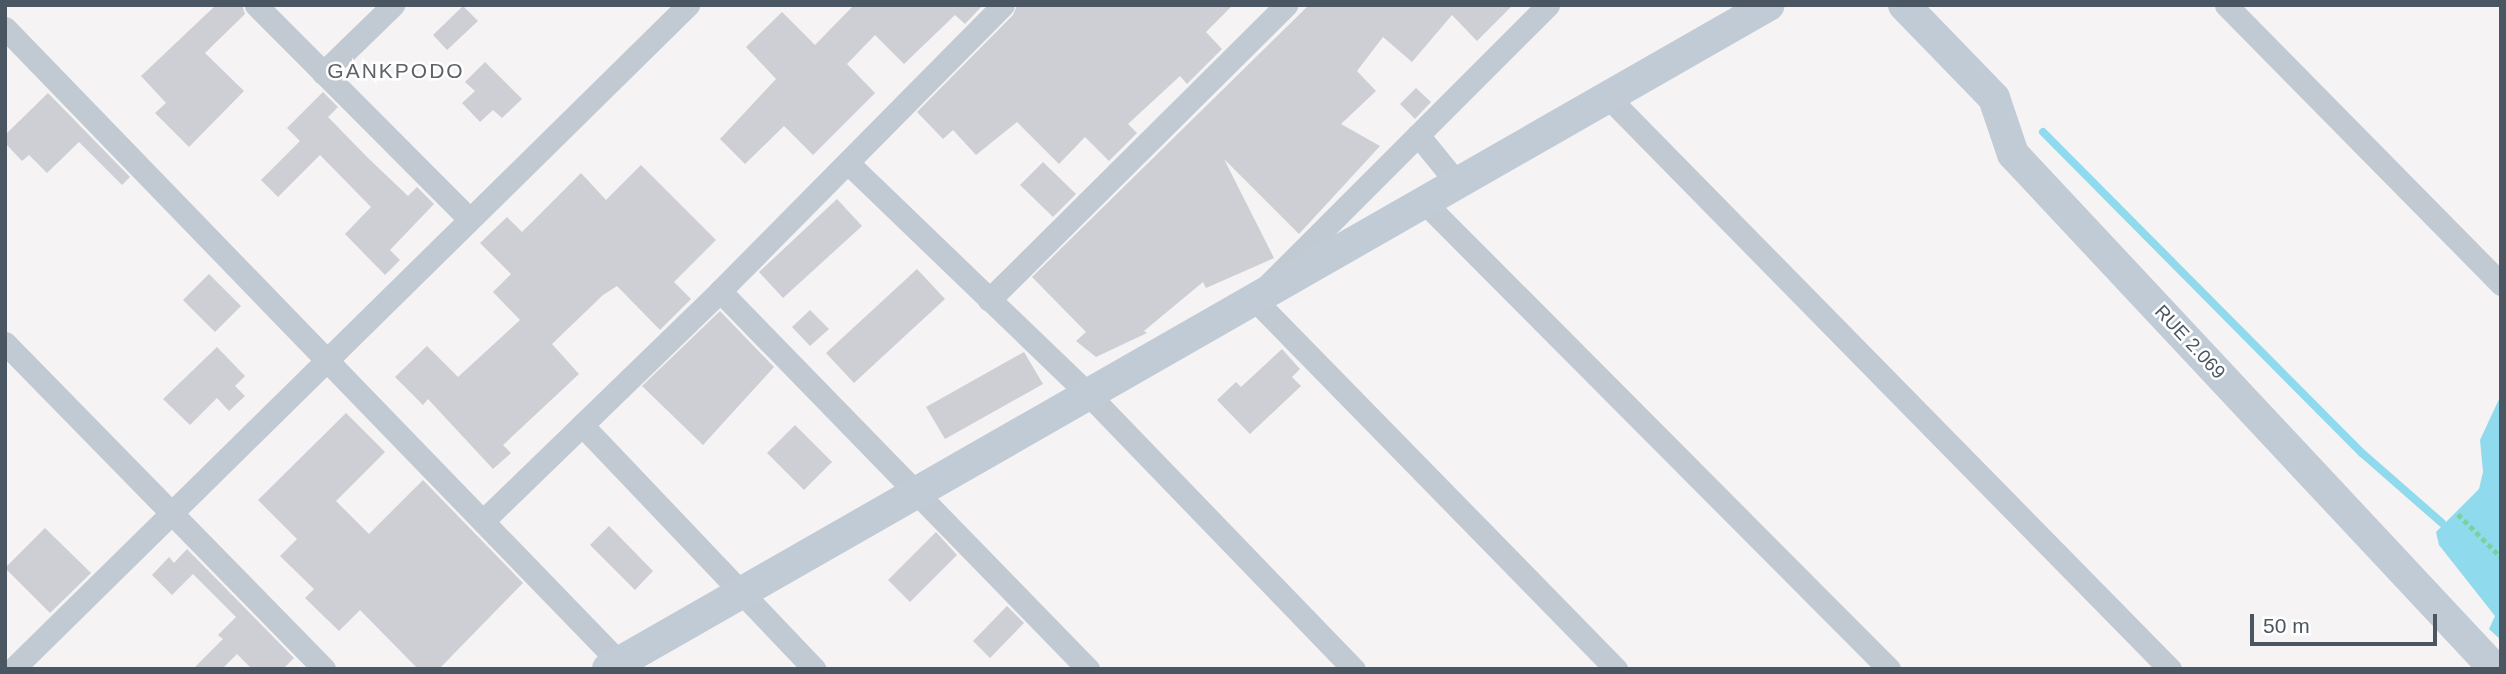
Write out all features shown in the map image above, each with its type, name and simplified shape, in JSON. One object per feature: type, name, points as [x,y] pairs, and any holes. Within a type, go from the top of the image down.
[{"type":"street","points":[[256,5],[469,219]]},
{"type":"street","points":[[323,73],[393,5]]},
{"type":"street","points":[[11,663],[171,513],[688,5]]},
{"type":"street","points":[[484,520],[720,291],[1003,5]]},
{"type":"street","points":[[989,300],[1286,5]]},
{"type":"street","points":[[1254,299],[1548,5]]},
{"type":"street","points":[[5,28],[484,520],[614,666],[1769,5]]},
{"type":"street","name":"RUE 2.069","points":[[1904,5],[1994,98],[2012,154],[2495,669]]},
{"type":"street","points":[[2226,5],[2501,285]]},
{"type":"street","points":[[1608,97],[2170,669]]},
{"type":"street","points":[[1418,135],[1457,183]]},
{"type":"street","points":[[848,163],[1088,394],[1354,669]]},
{"type":"street","points":[[1424,202],[1889,669]]},
{"type":"street","points":[[720,291],[1088,669]]},
{"type":"street","points":[[1254,299],[1616,669]]},
{"type":"street","points":[[5,343],[316,666]]},
{"type":"street","points":[[582,425],[814,669]]},
{"type":"path","points":[[2458,514],[2501,557]]},
{"type":"water","points":[[2501,395],[2501,640],[2489,629],[2495,616],[2439,545],[2436,532],[2479,489],[2483,472],[2480,440]]},
{"type":"building","points":[[216,5],[242,5],[245,14],[205,53],[244,91],[189,147],[155,113],[166,103],[141,76]]},
{"type":"building","points":[[854,5],[983,5],[965,24],[955,15],[904,64],[875,35],[847,64],[875,93],[813,155],[784,126],[745,164],[720,139],[776,79],[746,47],[782,12],[815,45]]},
{"type":"building","points":[[1017,5],[1233,5],[1206,32],[1222,49],[1187,84],[1180,76],[1128,124],[1137,133],[1109,161],[1085,137],[1059,164],[1017,122],[976,155],[953,130],[943,139],[917,112],[1013,15]]},
{"type":"building","points":[[1309,5],[1513,5],[1477,41],[1452,15],[1412,62],[1383,37],[1357,71],[1376,91],[1341,124],[1380,146],[1299,234],[1224,159],[1274,258],[1206,288],[1203,282],[1144,331],[1147,333],[1096,357],[1076,341],[1086,332],[1032,277]]},
{"type":"building","points":[[463,6],[478,21],[447,50],[433,35]]},
{"type":"building","points":[[485,62],[522,99],[502,118],[493,110],[480,122],[462,103],[475,91],[465,82]]},
{"type":"building","points":[[1416,88],[1431,102],[1415,119],[1400,104]]},
{"type":"building","points":[[323,92],[338,107],[328,117],[368,158],[408,196],[417,187],[434,204],[390,250],[400,260],[385,275],[345,234],[371,207],[320,155],[278,197],[261,180],[300,141],[287,128]]},
{"type":"building","points":[[48,93],[130,177],[122,185],[79,142],[47,173],[29,155],[22,161],[5,143],[5,135]]},
{"type":"building","points":[[1043,162],[1076,194],[1053,217],[1020,185]]},
{"type":"building","points":[[641,165],[716,240],[674,282],[691,299],[660,330],[617,286],[603,295],[552,344],[579,374],[503,445],[511,453],[493,469],[428,399],[423,405],[395,377],[427,346],[458,377],[520,320],[493,292],[511,274],[480,243],[507,217],[522,232],[581,173],[606,200]]},
{"type":"building","points":[[837,199],[862,226],[783,298],[759,272]]},
{"type":"building","points":[[917,269],[945,299],[854,383],[826,353]]},
{"type":"building","points":[[209,274],[241,306],[215,332],[183,300]]},
{"type":"building","points":[[810,310],[829,329],[810,346],[792,327]]},
{"type":"building","points":[[720,311],[774,367],[703,445],[642,386]]},
{"type":"building","points":[[217,347],[245,376],[235,386],[245,396],[229,411],[217,398],[190,425],[163,399]]},
{"type":"building","points":[[1282,349],[1300,369],[1292,377],[1301,386],[1250,434],[1217,400],[1236,382],[1241,387]]},
{"type":"building","points":[[1024,352],[1043,384],[945,439],[926,407]]},
{"type":"building","points":[[346,413],[385,452],[336,501],[369,534],[423,480],[523,583],[439,669],[418,669],[360,610],[339,631],[305,598],[314,589],[280,556],[297,539],[258,500]]},
{"type":"building","points":[[795,425],[832,462],[804,490],[767,453]]},
{"type":"building","points":[[609,526],[653,571],[635,590],[590,545]]},
{"type":"building","points":[[45,528],[91,573],[50,613],[5,568]]},
{"type":"building","points":[[936,532],[957,555],[910,602],[888,580]]},
{"type":"building","points":[[187,549],[294,658],[283,669],[252,669],[237,654],[222,669],[193,669],[223,639],[218,635],[236,617],[193,574],[172,595],[152,575],[169,557],[174,563]]},
{"type":"building","points":[[1007,606],[1024,623],[990,658],[973,641]]},
{"type":"waterway","points":[[2043,132],[2362,453],[2442,523]]},
{"type":"district","name":"GANKPODO","points":[[396,71]]}]
